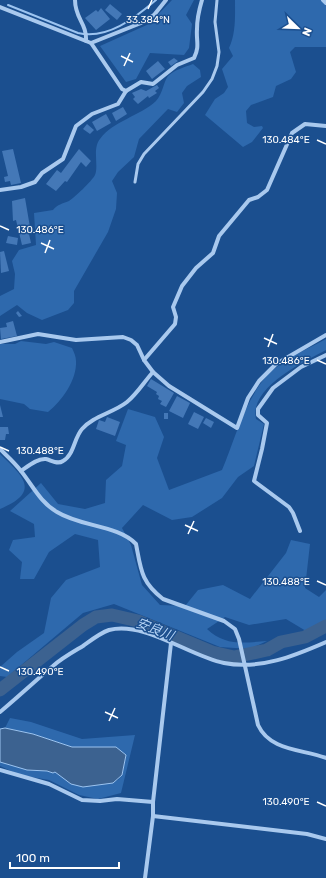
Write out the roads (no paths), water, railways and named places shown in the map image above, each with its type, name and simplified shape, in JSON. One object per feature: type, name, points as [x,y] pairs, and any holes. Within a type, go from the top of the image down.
[{"type":"street","points":[[75,0],[75,12],[87,31],[86,41]]},
{"type":"street","points":[[91,43],[141,23],[154,15],[166,0]]},
{"type":"street","points":[[0,190],[21,187],[34,182],[42,173],[63,159],[76,126],[92,114],[118,104],[126,91],[141,82],[153,84],[183,61],[190,61],[194,58],[198,49],[197,23],[202,0]]},
{"type":"street","points":[[323,0],[326,3]]},
{"type":"street","points":[[0,7],[91,43],[122,90],[126,91]]},
{"type":"street","points":[[144,360],[175,324],[176,317],[173,307],[182,286],[196,268],[213,253],[219,236],[249,200],[258,197],[267,190],[292,133],[305,124],[326,126]]},
{"type":"street","points":[[0,342],[38,334],[76,340],[123,337],[131,340],[137,345],[144,360],[153,372],[169,386],[237,428],[248,398],[258,381],[276,364],[326,335]]},
{"type":"street","points":[[300,531],[289,507],[254,481],[267,423],[258,415],[258,409],[273,388],[301,367],[326,355]]},
{"type":"street","points":[[21,471],[41,460],[55,462],[64,461],[69,456],[82,429],[105,414],[126,403],[137,393],[153,372]]},
{"type":"street","points":[[0,449],[21,471],[45,504],[58,513],[88,525],[123,534],[132,540],[136,544],[144,580],[149,588],[160,597],[188,609],[224,620],[235,629],[245,664],[258,726],[262,733],[279,745],[326,758]]},
{"type":"street","points":[[0,712],[54,665],[108,630],[137,631],[155,636],[171,644],[224,663],[262,664],[294,656],[326,642]]},
{"type":"street","points":[[144,878],[153,816],[153,802],[171,644]]},
{"type":"street","points":[[0,770],[49,784],[82,800],[100,801],[117,799],[153,802]]},
{"type":"street","points":[[153,816],[307,834],[326,839]]},
{"type":"lane","points":[[135,182],[138,164],[144,154],[203,92],[212,79],[217,66],[219,52],[215,22],[217,0]]},
{"type":"waterway","points":[[8,5],[78,33],[89,34],[99,33],[120,26],[139,14],[156,0]]},
{"type":"waterway","name":"安良川","points":[[0,690],[83,625],[96,617],[112,615],[138,621],[212,652],[234,657],[267,650],[281,642],[305,637],[326,626]]}]
